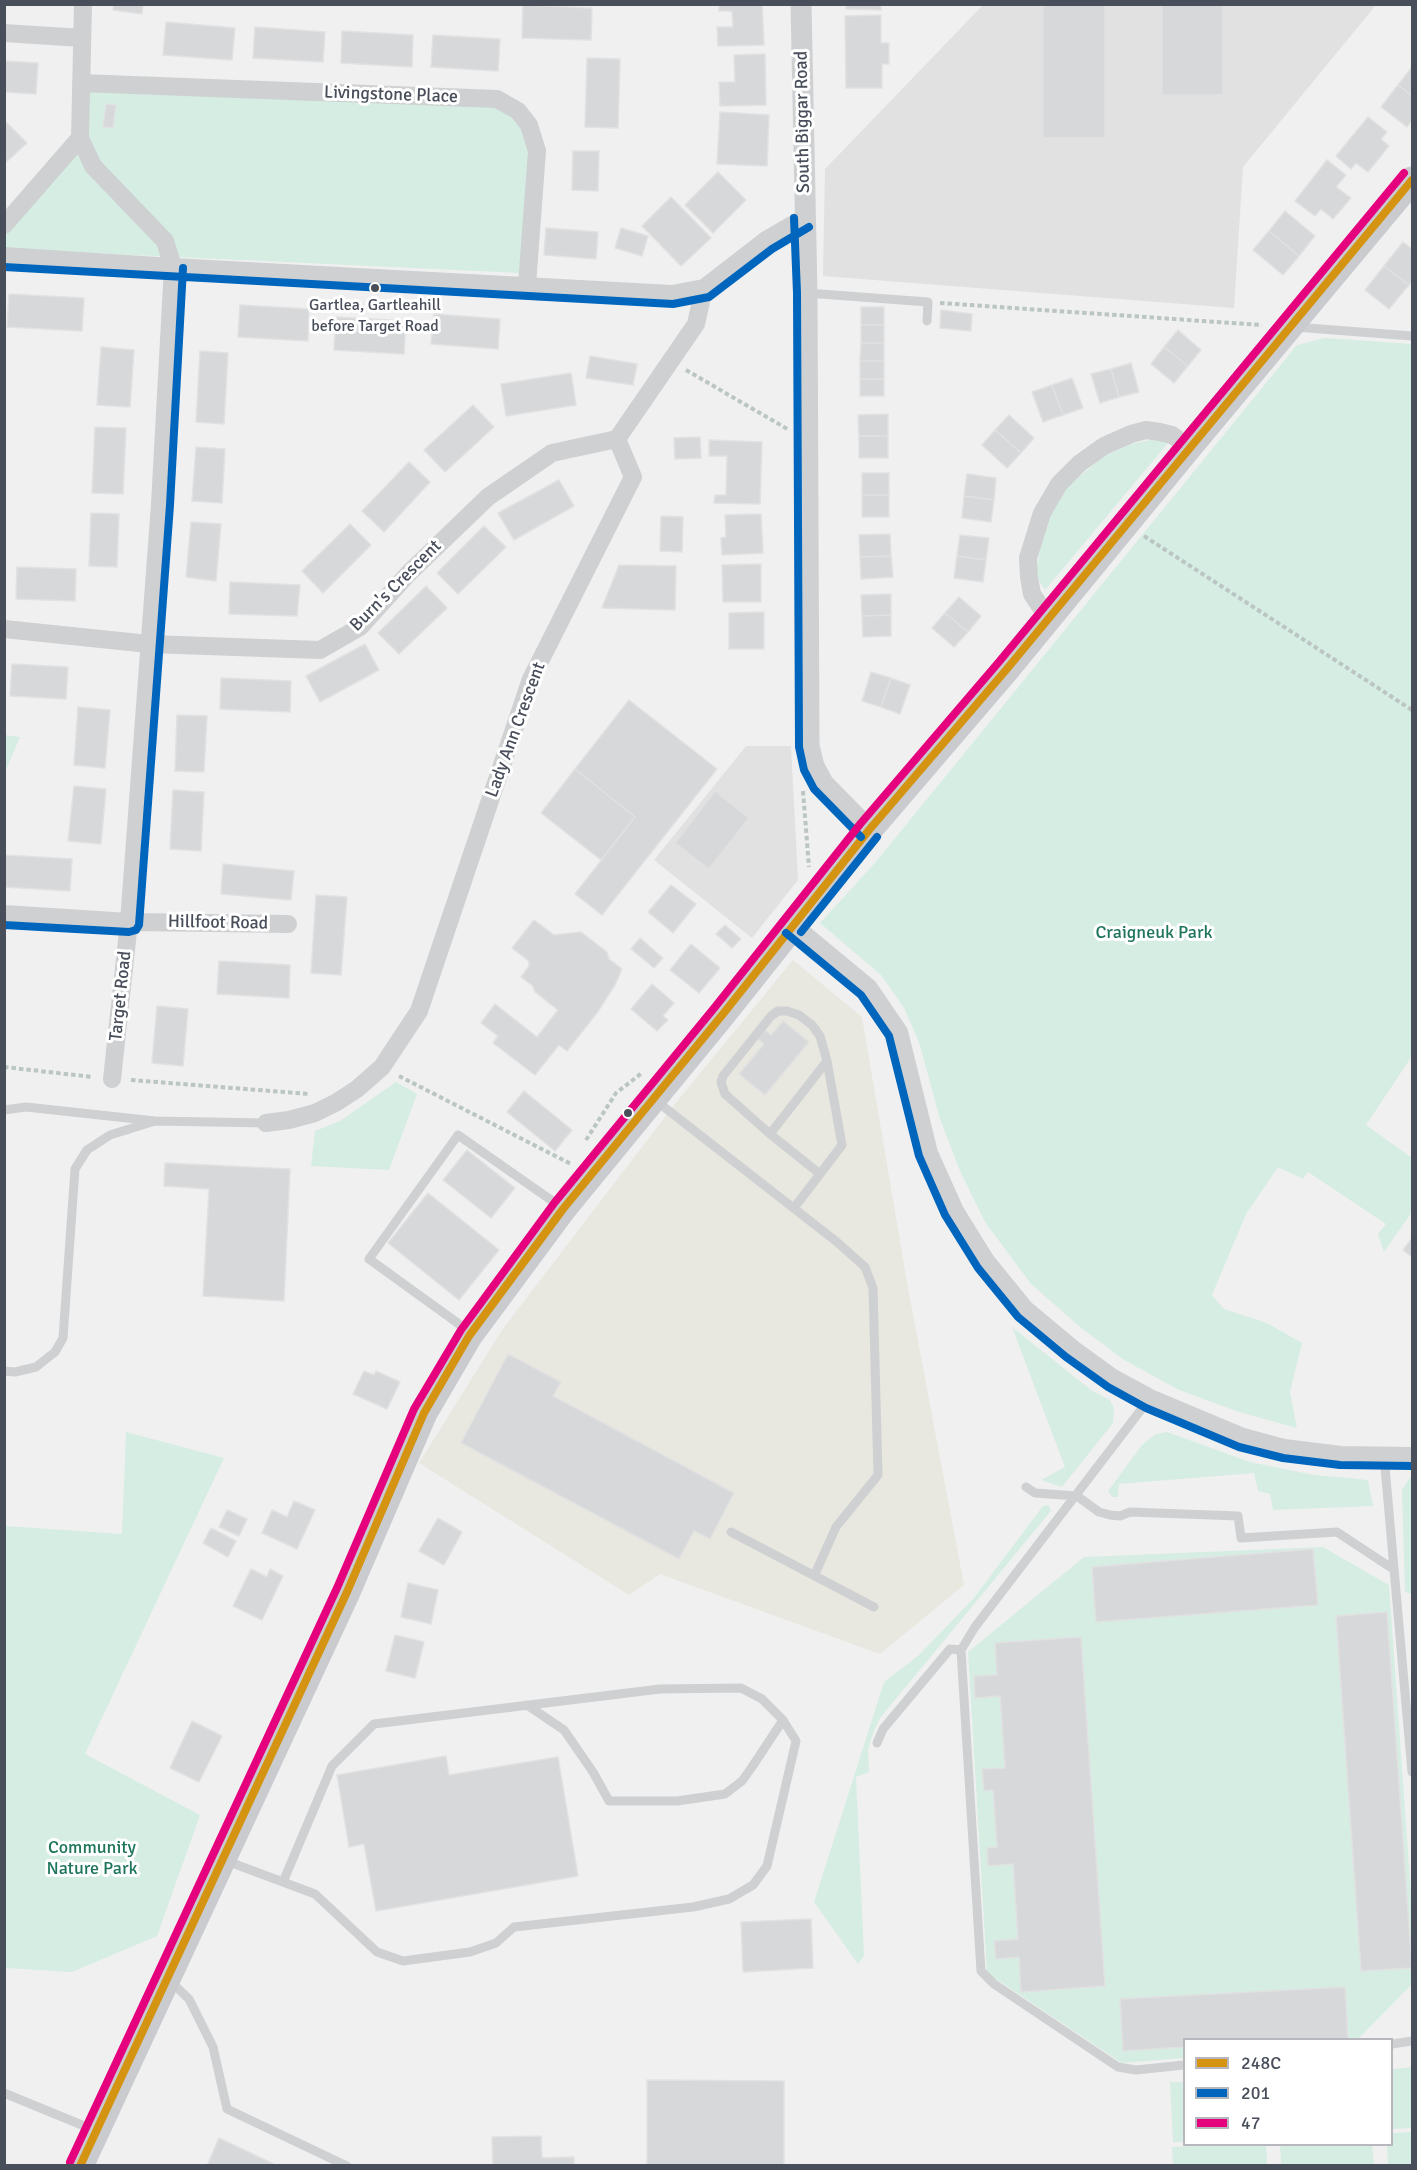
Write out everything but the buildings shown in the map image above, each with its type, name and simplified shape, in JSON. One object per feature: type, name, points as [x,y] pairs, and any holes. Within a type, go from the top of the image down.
[{"type":"main road","points":[[80,2166],[347,1592],[424,1413],[471,1333],[563,1209],[793,925],[822,873],[869,830],[1413,180]]},
{"type":"street","points":[[83,4],[80,138],[93,166],[165,241],[173,267]]},
{"type":"street","name":"South Biggar Road","points":[[801,4],[807,293],[809,746],[814,766],[823,783],[869,830]]},
{"type":"street","points":[[4,33],[82,38]]},
{"type":"street","name":"Livingstone Place","points":[[81,83],[497,99],[518,111],[529,125],[537,151],[527,285]]},
{"type":"street","points":[[4,225],[80,138]]},
{"type":"street","points":[[4,256],[672,294],[704,288],[766,240],[804,218]]},
{"type":"street","name":"Target Road","points":[[112,1079],[129,922],[160,504],[173,267]]},
{"type":"street","points":[[617,439],[696,324],[704,288]]},
{"type":"street","points":[[1051,615],[1040,606],[1032,594],[1028,558],[1039,520],[1059,484],[1080,463],[1104,446],[1131,434],[1146,430],[1160,432],[1172,435],[1189,447]]},
{"type":"street","name":"Burn's Crescent","points":[[4,629],[149,644],[320,650],[360,627],[408,574],[488,497],[552,453],[617,439]]},
{"type":"street","name":"Lady Ann Crescent","points":[[266,1123],[315,1113],[357,1089],[382,1067],[419,1011],[531,679],[633,477],[617,439]]},
{"type":"street","name":"Hillfoot Road","points":[[4,914],[129,922],[288,924]]},
{"type":"street","points":[[793,925],[869,988],[899,1032],[929,1153],[955,1211],[986,1261],[1025,1309],[1073,1349],[1113,1378],[1150,1398],[1243,1437],[1284,1448],[1341,1455],[1413,1456]]},
{"type":"lane","points":[[807,293],[928,303],[927,321]]},
{"type":"lane","points":[[1291,327],[1413,336]]},
{"type":"lane","points":[[794,1208],[820,1174],[842,1144],[827,1061],[820,1036],[812,1025],[799,1015],[778,1011],[771,1016],[723,1076],[724,1094],[820,1174]]},
{"type":"lane","points":[[770,1134],[827,1061]]},
{"type":"lane","points":[[653,1099],[794,1208],[865,1267],[873,1288],[878,1475],[836,1527],[815,1574]]},
{"type":"lane","points":[[4,1110],[26,1107],[155,1121],[266,1123]]},
{"type":"lane","points":[[4,1371],[15,1372],[36,1367],[55,1352],[63,1338],[75,1169],[87,1150],[110,1136],[155,1121]]},
{"type":"lane","points":[[471,1333],[369,1259],[458,1135],[563,1209]]},
{"type":"lane","points":[[1150,1398],[975,1627],[961,1650],[981,1971],[994,1984],[1118,2067],[1136,2070],[1183,2065]]},
{"type":"lane","points":[[1384,1456],[1413,1772]]},
{"type":"lane","points":[[1026,1487],[1035,1493],[1077,1496],[1099,1512],[1110,1515],[1120,1516],[1130,1512],[1238,1516],[1241,1538],[1338,1532],[1393,1569]]},
{"type":"lane","points":[[731,1532],[815,1574],[874,1607]]},
{"type":"lane","points":[[877,1743],[882,1729],[950,1649],[961,1650]]},
{"type":"lane","points":[[223,1859],[283,1882],[315,1894],[377,1952],[403,1961],[470,1952],[496,1943],[514,1927],[693,1907],[729,1899],[753,1885],[767,1866],[796,1741],[783,1720],[762,1699],[741,1688],[660,1689],[374,1724],[332,1766],[283,1882]]},
{"type":"lane","points":[[527,1705],[564,1730],[593,1772],[609,1801],[677,1801],[724,1794],[742,1781],[783,1720]]},
{"type":"lane","points":[[167,1978],[189,1999],[213,2047],[227,2109],[347,2166]]},
{"type":"lane","points":[[1393,2044],[1413,2042]]},
{"type":"lane","points":[[4,2093],[96,2131]]},
{"type":"path","points":[[928,303],[1291,327]]},
{"type":"path","points":[[671,359],[807,441]]},
{"type":"path","points":[[1126,524],[1413,710]]},
{"type":"path","points":[[802,781],[822,873]]},
{"type":"path","points":[[4,1067],[112,1079],[318,1094]]},
{"type":"path","points":[[382,1067],[572,1164]]},
{"type":"path","points":[[584,1144],[615,1093],[643,1072]]},
{"type":"shaded area","points":[[983,5],[1376,5],[1243,167],[1234,308],[823,276],[825,169]]},
{"type":"shaded area","points":[[746,746],[791,746],[798,880],[752,938],[654,860]]},
{"type":"shaded area","points":[[793,960],[862,1017],[908,1288],[964,1585],[880,1654],[660,1574],[629,1595],[419,1463],[502,1330],[674,1105]]},
{"type":"green space","points":[[86,86],[494,103],[515,116],[532,153],[520,273],[5,249],[5,235],[86,138]]},
{"type":"green space","name":"Craigneuk Park","points":[[1325,338],[1412,344],[1412,1056],[1366,1125],[1412,1158],[1412,1212],[1384,1252],[1378,1234],[1386,1224],[1308,1172],[1303,1179],[1278,1167],[1246,1214],[1212,1295],[1224,1309],[1267,1323],[1302,1343],[1290,1392],[1297,1428],[1239,1412],[1179,1390],[1124,1360],[1080,1327],[1031,1284],[985,1222],[960,1171],[940,1119],[919,1042],[904,1008],[881,975],[820,923],[874,864],[1297,345]]},
{"type":"green space","points":[[1155,439],[1168,443],[1045,590],[1039,581],[1037,568],[1042,536],[1047,521],[1068,486],[1103,457],[1131,444]]},
{"type":"green space","points":[[4,735],[20,737],[5,772]]},
{"type":"green space","points":[[396,1082],[417,1094],[389,1170],[311,1166],[315,1131],[340,1121]]},
{"type":"green space","points":[[1012,1327],[1091,1390],[1110,1400],[1114,1408],[1113,1423],[1062,1487],[1041,1480],[1065,1467]]},
{"type":"green space","name":"Community Nature Park","points":[[126,1432],[224,1458],[85,1754],[200,1815],[157,1936],[72,1972],[5,1968],[5,1526],[122,1534]]},
{"type":"green space","points":[[1167,1432],[1250,1462],[1314,1475],[1368,1480],[1373,1506],[1273,1510],[1270,1494],[1258,1491],[1254,1473],[1119,1484],[1118,1497],[1112,1497],[1108,1491],[1142,1445],[1156,1434]]},
{"type":"green space","points":[[1412,1477],[1412,1594],[1405,1592],[1402,1490]]},
{"type":"green space","points":[[1049,1505],[1051,1511],[880,1718],[873,1733],[868,1750],[869,1772],[856,1777],[864,1956],[858,1964],[814,1902],[884,1682],[919,1655],[973,1599],[1043,1506]]},
{"type":"green space","points":[[1323,1547],[1389,1585],[1412,1908],[1412,1984],[1359,2038],[1183,2038],[1183,2058],[1122,2063],[987,1973],[968,1652],[1084,1557]]},
{"type":"green space","points":[[1412,2067],[1412,2128],[1393,2129],[1393,2069]]},
{"type":"green space","points":[[1170,2082],[1183,2082],[1183,2142],[1173,2142]]},
{"type":"green space","points":[[1412,2132],[1412,2165],[1388,2165],[1387,2146],[1393,2146],[1393,2133]]},
{"type":"green space","points":[[1266,2146],[1267,2165],[1173,2165],[1172,2147]]},
{"type":"green space","points":[[1280,2146],[1372,2146],[1374,2165],[1281,2165]]},
{"type":"transit line","name":"47","points":[[70,2162],[337,1588],[414,1409],[461,1330],[555,1202],[715,1007],[861,823],[998,663],[1404,173]]},
{"type":"transit line","name":"248C","points":[[80,2166],[347,1592],[424,1413],[469,1336],[563,1209],[723,1014],[869,830],[1006,670],[1412,180]]},
{"type":"transit line","name":"201","points":[[794,218],[797,293],[799,747],[804,770],[814,789],[861,837]]},
{"type":"transit line","name":"201","points":[[4,267],[673,304],[709,297],[772,249],[809,227]]},
{"type":"transit line","name":"201","points":[[4,925],[129,932],[136,930],[139,925],[170,505],[183,268]]},
{"type":"transit line","name":"201","points":[[801,932],[877,837]]},
{"type":"transit line","name":"201","points":[[786,933],[861,995],[889,1036],[919,1156],[945,1215],[978,1268],[1018,1317],[1066,1357],[1108,1387],[1146,1408],[1239,1447],[1283,1458],[1340,1465],[1412,1466]]},
{"type":"place","name":"Gartlea, Gartleahill before Target Road","points":[[375,288]]}]
